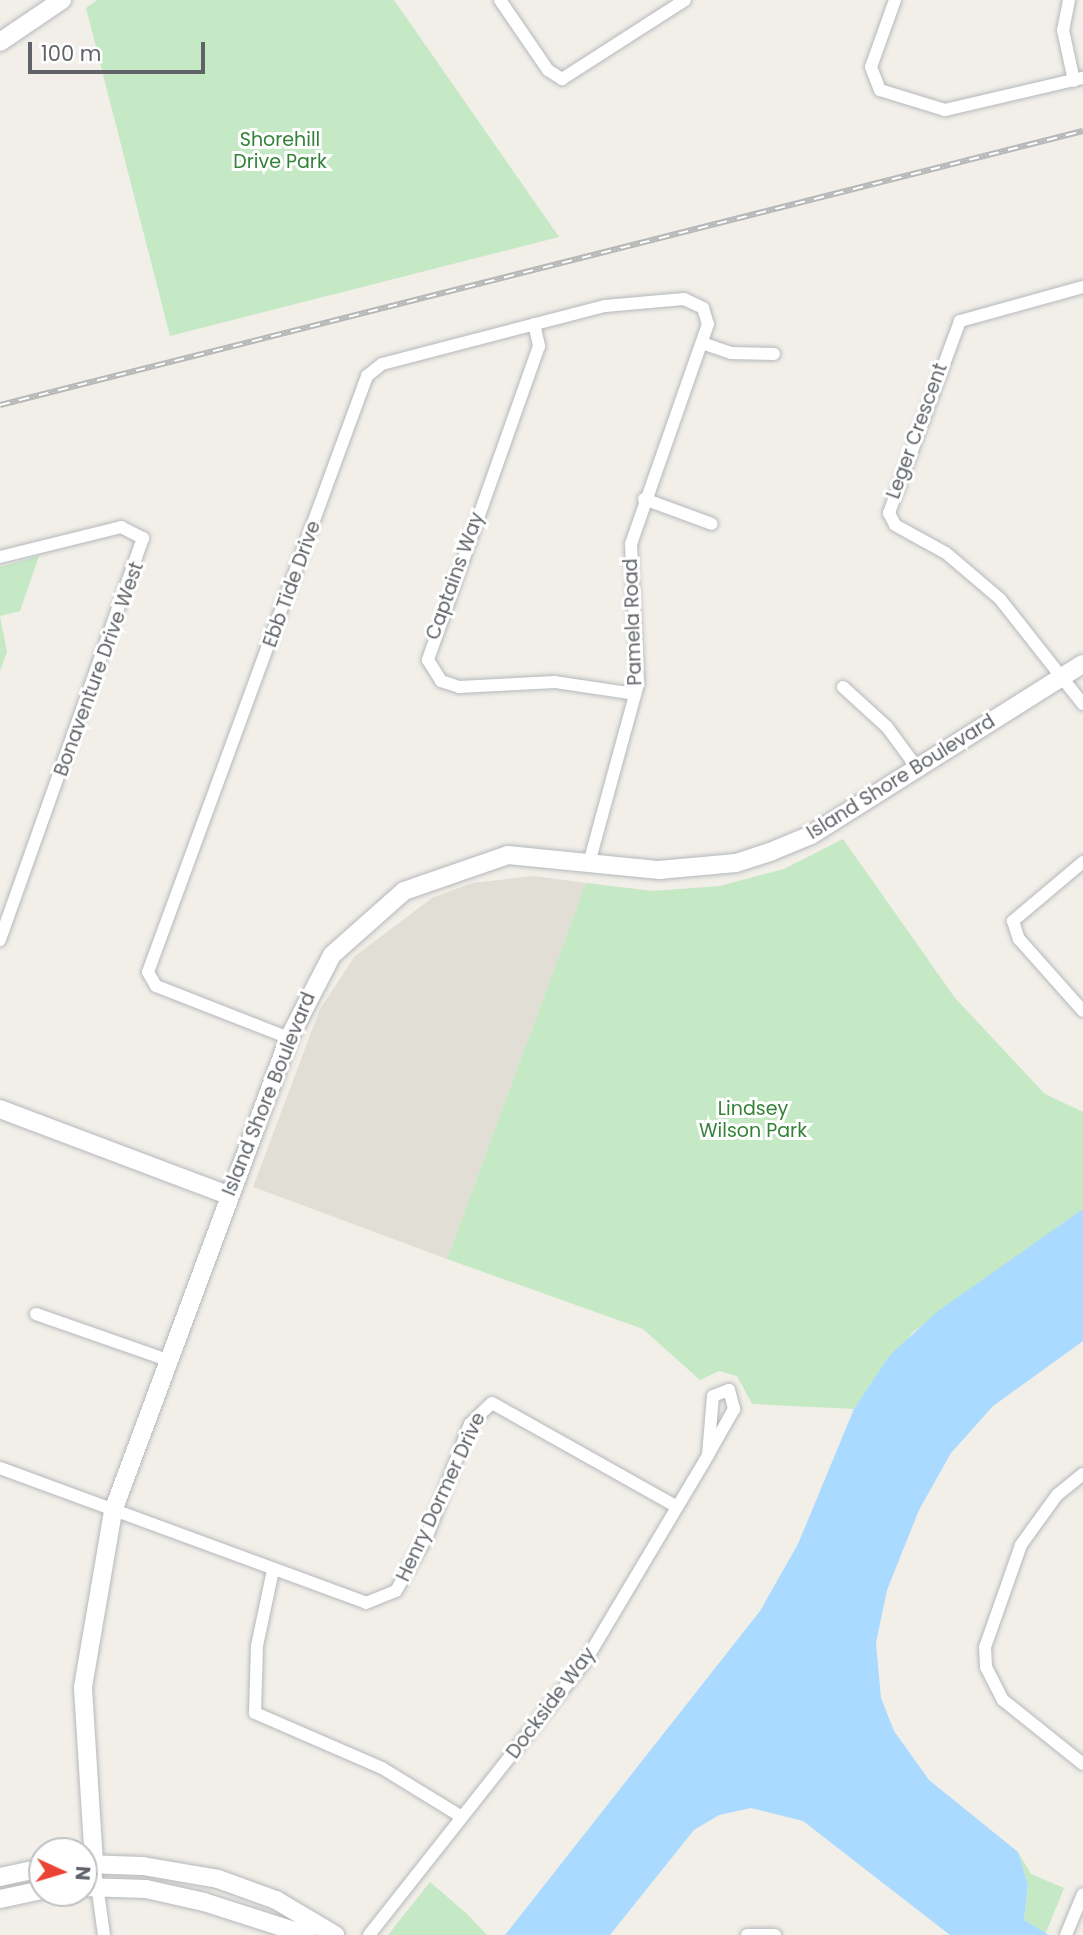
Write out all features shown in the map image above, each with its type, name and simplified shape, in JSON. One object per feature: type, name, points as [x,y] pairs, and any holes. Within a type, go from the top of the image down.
[{"type":"street","points":[[0,42],[62,0]]},
{"type":"street","points":[[499,0],[548,70],[562,79],[685,0]]},
{"type":"street","points":[[895,0],[870,67],[873,85],[945,110],[1079,80],[1063,30],[1069,0]]},
{"type":"street","name":"Leger Crescent","points":[[1064,675],[992,591],[946,554],[895,525],[889,513],[960,321],[1083,287]]},
{"type":"street","name":"Ebb Tide Drive","points":[[289,1038],[156,986],[148,972],[367,376],[382,364],[643,299],[684,299],[703,308]]},
{"type":"street","name":"Pamela Road","points":[[590,860],[635,694],[631,544],[644,499],[708,324],[703,308]]},
{"type":"street","name":"Captains Way","points":[[534,324],[539,346],[428,660],[441,681],[459,687],[555,682],[635,694]]},
{"type":"street","points":[[702,343],[731,353],[774,354]]},
{"type":"street","points":[[644,499],[712,524]]},
{"type":"street","name":"Bonaventure Drive West","points":[[0,557],[121,527],[143,538],[0,940]]},
{"type":"street","name":"Island Shore Boulevard","points":[[88,1837],[83,1687],[113,1511],[228,1195],[289,1038],[332,955],[404,891],[508,855],[590,860],[659,870],[736,863],[811,835],[1083,664]]},
{"type":"street","points":[[1064,675],[1083,704]]},
{"type":"street","points":[[843,687],[887,727],[918,769]]},
{"type":"street","points":[[1083,862],[1021,908],[1013,921],[1019,939],[1083,1011]]},
{"type":"street","points":[[0,1110],[228,1195]]},
{"type":"street","points":[[36,1314],[167,1360]]},
{"type":"street","name":"Henry Dormer Drive","points":[[0,1468],[366,1603],[388,1599],[427,1536],[476,1413],[492,1403],[677,1507]]},
{"type":"street","name":"Dockside Way","points":[[369,1935],[586,1660],[708,1455]]},
{"type":"street","points":[[1083,1474],[1057,1495],[1021,1545],[985,1647],[986,1667],[1003,1700],[1083,1764]]},
{"type":"street","points":[[273,1570],[257,1646],[255,1713],[382,1768],[462,1817]]},
{"type":"street","points":[[98,1864],[218,1879],[276,1900],[335,1935]]},
{"type":"street","points":[[0,1877],[28,1871]]},
{"type":"street","points":[[98,1887],[204,1902],[307,1935]]},
{"type":"street","points":[[0,1899],[28,1893]]},
{"type":"street","points":[[1066,1935],[1083,1894]]},
{"type":"street","name":"Island Shore Boulevard","points":[[96,1907],[104,1935]]},
{"type":"street","points":[[747,1935],[775,1935]]},
{"type":"shaded area","points":[[534,876],[586,883],[447,1259],[253,1187],[320,1009],[355,956],[432,898],[472,883]]},
{"type":"green space","name":"Shorehill Drive Park","points":[[97,0],[394,0],[559,237],[170,336],[86,8]]},
{"type":"green space","points":[[39,556],[20,611],[0,616],[0,567]]},
{"type":"green space","points":[[0,616],[7,652],[0,671]]},
{"type":"green space","name":"Lindsey Wilson Park","points":[[843,839],[955,998],[1045,1094],[1083,1112],[1083,1209],[913,1332],[854,1409],[752,1404],[737,1376],[719,1371],[700,1380],[643,1329],[447,1259],[586,883],[653,891],[719,886],[784,869]]},
{"type":"green space","points":[[1018,1852],[1031,1874],[1064,1888],[1045,1935],[1024,1920],[1028,1885]]},
{"type":"green space","points":[[430,1882],[466,1913],[487,1935],[388,1935]]},
{"type":"water","points":[[1083,1209],[1083,1341],[993,1406],[951,1453],[919,1510],[887,1590],[876,1643],[881,1698],[894,1731],[929,1780],[1018,1852],[1028,1885],[1024,1920],[1049,1935],[950,1935],[803,1821],[751,1808],[719,1815],[694,1830],[610,1935],[505,1935],[760,1611],[798,1544],[854,1409],[890,1355],[938,1311]]},
{"type":"railway","points":[[0,405],[1083,131]]}]
